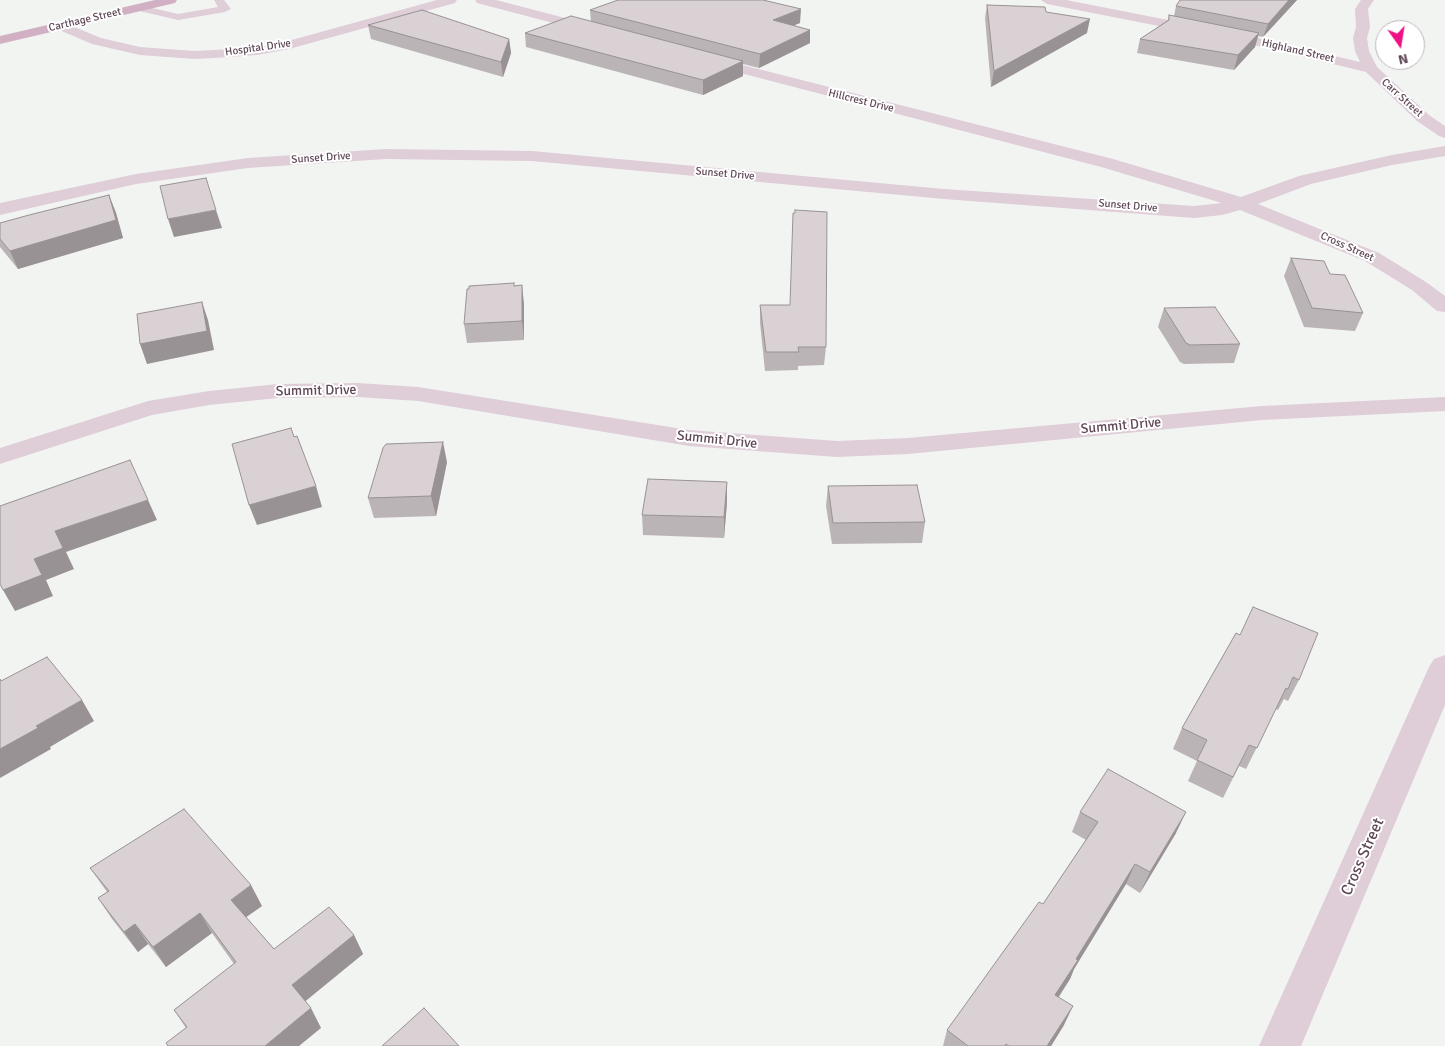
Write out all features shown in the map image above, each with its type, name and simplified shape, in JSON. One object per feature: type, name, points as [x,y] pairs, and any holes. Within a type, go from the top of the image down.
[{"type":"main road","name":"Carthage Street","points":[[0,40],[171,0]]},
{"type":"street","name":"Hospital Drive","points":[[62,26],[97,41],[140,50],[194,55],[215,54],[257,51],[289,45],[451,0]]},
{"type":"street","points":[[481,0],[612,35]]},
{"type":"street","name":"Highland Street","points":[[1047,0],[1250,40],[1371,69]]},
{"type":"street","name":"Carr Street","points":[[1368,0],[1361,9],[1362,26],[1360,38],[1362,51],[1371,69],[1424,118],[1445,133]]},
{"type":"street","name":"Hillcrest Drive","points":[[689,55],[1107,163],[1241,204]]},
{"type":"street","name":"Sunset Drive","points":[[0,209],[120,182],[239,164],[386,154],[438,154],[532,156],[944,194],[1194,212],[1222,209],[1241,204],[1305,180],[1392,160],[1445,151]]},
{"type":"street","name":"Cross Street","points":[[1241,204],[1372,256],[1407,278],[1445,306]]},
{"type":"street","name":"Summit Drive","points":[[0,456],[148,408],[209,398],[278,391],[358,390],[418,394],[600,422],[689,438],[761,445],[837,449],[908,446],[1262,413],[1445,404]]},
{"type":"street","name":"Cross Street","points":[[1280,1046],[1445,667]]},
{"type":"lane","points":[[139,8],[178,18],[225,9],[219,0]]},
{"type":"building","points":[[618,0],[763,0],[801,9],[773,20],[810,30],[760,54],[590,10]]},
{"type":"building","points":[[1180,0],[1289,0],[1268,24],[1176,6]]},
{"type":"building","points":[[987,5],[1045,7],[1046,12],[1090,19],[994,71]]},
{"type":"building","points":[[422,10],[509,39],[501,62],[368,25]]},
{"type":"building","points":[[1169,15],[1259,33],[1238,55],[1140,39],[1169,20]]},
{"type":"building","points":[[571,16],[743,61],[703,80],[525,33]]},
{"type":"building","points":[[206,178],[216,210],[168,219],[160,186]]},
{"type":"building","points":[[109,195],[116,220],[10,251],[0,239],[0,223]]},
{"type":"building","points":[[795,210],[827,212],[826,347],[798,347],[799,352],[766,352],[760,305],[790,305],[793,213],[795,213]]},
{"type":"building","points":[[1291,258],[1324,261],[1330,274],[1345,275],[1363,313],[1312,308]]},
{"type":"building","points":[[514,283],[514,286],[522,285],[522,321],[464,324],[467,289],[469,289],[469,286]]},
{"type":"building","points":[[202,302],[207,331],[140,344],[137,314]]},
{"type":"building","points":[[1215,307],[1240,344],[1190,345],[1186,343],[1164,308]]},
{"type":"building","points":[[291,428],[294,437],[297,436],[316,486],[249,505],[232,444]]},
{"type":"building","points":[[443,442],[431,496],[368,498],[383,448],[386,444]]},
{"type":"building","points":[[130,460],[148,500],[55,531],[63,548],[34,559],[42,575],[3,590],[0,584],[0,506]]},
{"type":"building","points":[[648,479],[727,482],[724,517],[642,515]]},
{"type":"building","points":[[917,485],[925,522],[833,523],[828,486]]},
{"type":"building","points":[[1253,607],[1318,633],[1299,680],[1293,677],[1257,748],[1249,745],[1233,777],[1197,760],[1207,740],[1182,728],[1236,633],[1240,635]]},
{"type":"building","points":[[47,657],[82,700],[0,749],[0,679],[1,681]]},
{"type":"building","points":[[1108,769],[1186,812],[1150,872],[1135,864],[1076,959],[1078,960],[1055,995],[1073,1006],[1047,1046],[1009,1046],[1006,1044],[1005,1046],[968,1046],[947,1030],[1039,902],[1043,904],[1098,822],[1080,812]]},
{"type":"building","points":[[184,809],[251,885],[231,900],[274,949],[329,907],[354,935],[292,985],[311,1008],[265,1046],[168,1046],[166,1043],[187,1027],[174,1010],[236,962],[200,913],[153,947],[135,924],[124,932],[98,898],[109,891],[90,868]]},
{"type":"building","points":[[424,1008],[459,1046],[382,1046]]}]
